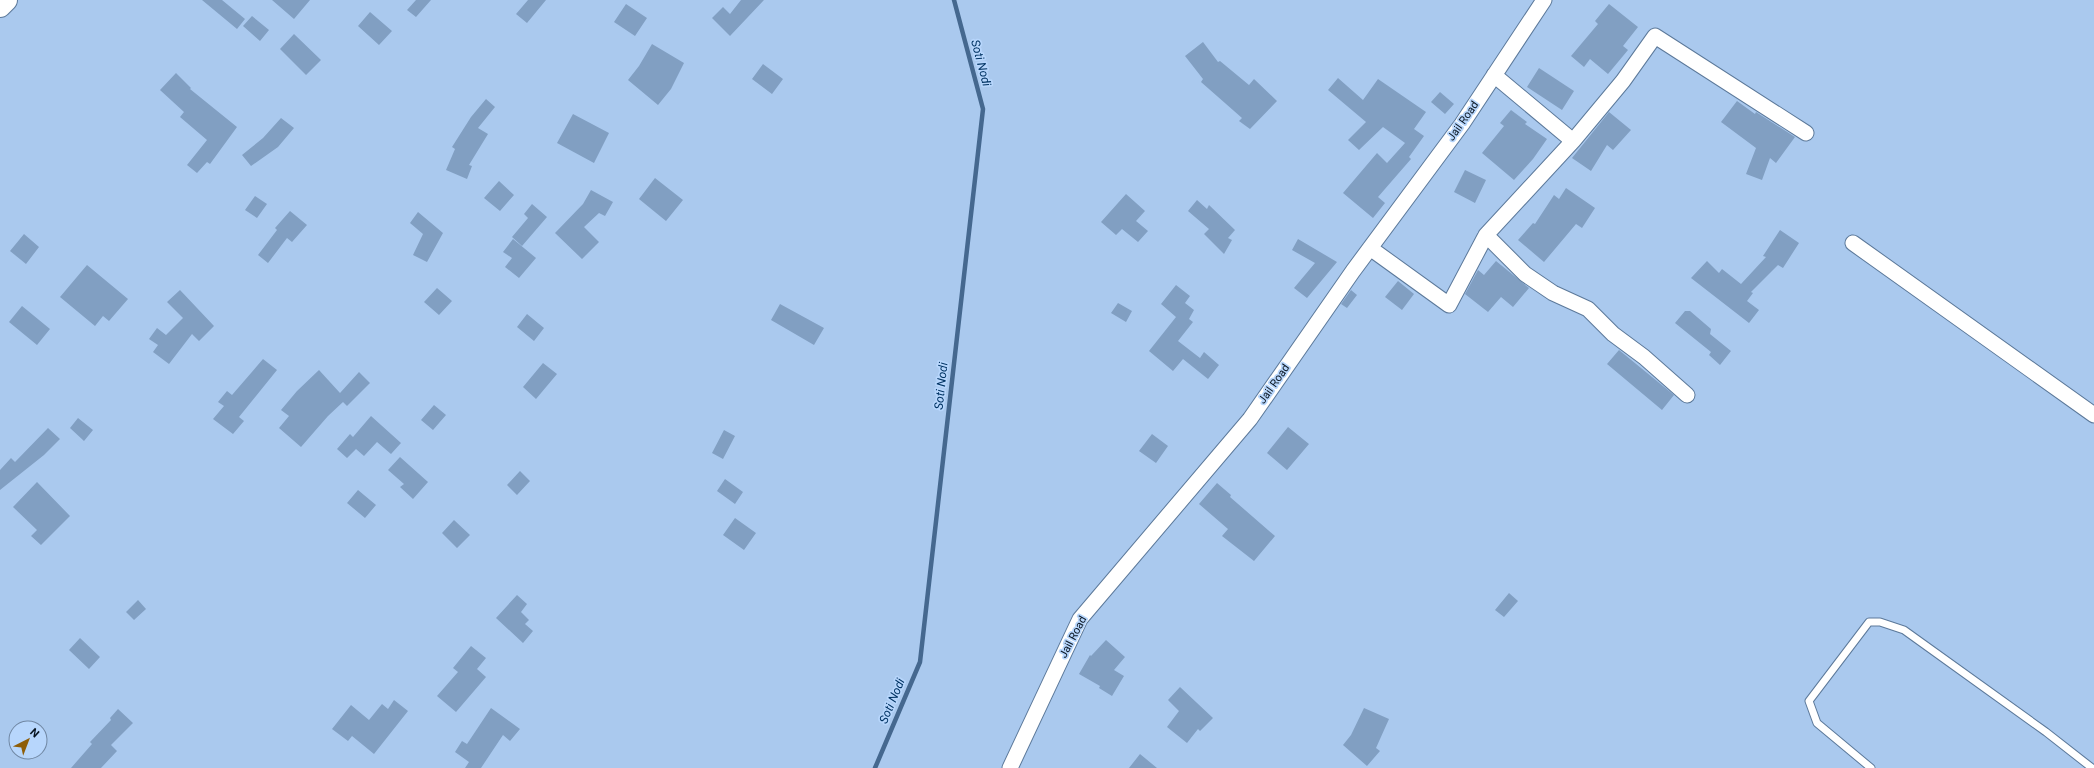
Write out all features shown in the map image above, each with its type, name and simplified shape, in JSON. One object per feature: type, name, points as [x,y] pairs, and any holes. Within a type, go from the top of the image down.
[{"type":"highway","points":[[0,6],[6,0]]},
{"type":"street","name":"Jail Road","points":[[1010,768],[1080,619],[1250,419],[1370,248],[1462,124],[1544,0]]},
{"type":"street","points":[[1370,248],[1449,305],[1486,234],[1573,141],[1623,81],[1655,36],[1806,133]]},
{"type":"street","points":[[1494,75],[1573,141]]},
{"type":"street","points":[[1486,234],[1524,274],[1553,293],[1588,309],[1613,334],[1650,362],[1688,395]]},
{"type":"street","points":[[1853,243],[2094,415]]},
{"type":"lane","points":[[1871,768],[1817,723],[1809,701],[1869,622],[1880,622],[1904,630],[2046,732],[2092,768]]},
{"type":"building","points":[[202,0],[222,0],[245,19],[237,29]]},
{"type":"building","points":[[272,0],[310,0],[294,19]]},
{"type":"building","points":[[416,0],[431,0],[416,17],[407,10]]},
{"type":"building","points":[[528,0],[546,0],[527,23],[516,14]]},
{"type":"building","points":[[741,0],[764,0],[730,36],[712,18],[723,7],[730,14]]},
{"type":"building","points":[[626,4],[647,18],[635,36],[614,22]]},
{"type":"building","points":[[1609,4],[1638,27],[1623,46],[1628,50],[1608,74],[1590,59],[1584,67],[1571,56],[1598,24],[1595,21]]},
{"type":"building","points":[[370,12],[392,31],[379,45],[358,26]]},
{"type":"building","points":[[252,16],[269,30],[260,41],[243,26]]},
{"type":"building","points":[[294,34],[321,60],[306,75],[280,49]]},
{"type":"building","points":[[1203,42],[1218,62],[1220,61],[1249,85],[1254,79],[1277,101],[1250,129],[1239,121],[1242,118],[1201,82],[1203,79],[1185,56]]},
{"type":"building","points":[[652,44],[684,63],[671,89],[658,105],[628,80],[639,66]]},
{"type":"building","points":[[763,64],[783,79],[772,94],[752,79]]},
{"type":"building","points":[[1539,68],[1574,91],[1562,110],[1527,87]]},
{"type":"building","points":[[176,73],[191,88],[190,89],[237,127],[210,164],[207,162],[197,173],[187,165],[207,140],[180,117],[184,112],[160,90]]},
{"type":"building","points":[[1338,78],[1363,100],[1378,79],[1426,112],[1414,129],[1424,136],[1409,157],[1411,159],[1378,197],[1385,203],[1373,218],[1343,193],[1377,153],[1387,163],[1405,143],[1383,127],[1359,150],[1348,140],[1366,122],[1328,90]]},
{"type":"building","points":[[1440,92],[1454,104],[1445,114],[1431,102]]},
{"type":"building","points":[[486,99],[495,107],[478,128],[488,134],[469,165],[472,166],[467,179],[446,170],[455,149],[452,147],[471,117]]},
{"type":"building","points":[[1737,101],[1755,114],[1756,112],[1795,137],[1776,163],[1770,158],[1762,180],[1746,174],[1756,148],[1721,122]]},
{"type":"building","points":[[1511,110],[1527,122],[1525,124],[1547,139],[1533,159],[1514,180],[1482,153],[1504,126],[1500,123]]},
{"type":"building","points":[[1609,112],[1631,130],[1613,150],[1607,145],[1591,171],[1572,158]]},
{"type":"building","points":[[573,114],[609,133],[594,163],[557,143]]},
{"type":"building","points":[[281,118],[294,128],[278,147],[251,166],[242,155],[263,138]]},
{"type":"building","points":[[1465,170],[1486,180],[1475,203],[1454,192]]},
{"type":"building","points":[[655,178],[683,200],[666,221],[639,199]]},
{"type":"building","points":[[499,181],[514,195],[500,211],[484,198]]},
{"type":"building","points":[[1566,188],[1595,208],[1582,228],[1576,224],[1544,262],[1518,240],[1533,223],[1535,224],[1554,195],[1559,199]]},
{"type":"building","points":[[591,190],[613,202],[605,216],[599,213],[584,227],[599,242],[582,259],[555,233],[583,204]]},
{"type":"building","points":[[1126,194],[1145,211],[1136,221],[1148,231],[1138,242],[1122,229],[1116,235],[1101,222]]},
{"type":"building","points":[[255,196],[267,204],[257,218],[245,210]]},
{"type":"building","points":[[1197,200],[1207,209],[1209,205],[1235,230],[1228,238],[1232,240],[1224,254],[1204,234],[1209,229],[1188,211]]},
{"type":"building","points":[[532,204],[547,217],[522,246],[512,237],[528,218],[524,214]]},
{"type":"building","points":[[290,211],[307,225],[292,242],[287,238],[268,263],[258,255],[277,230],[275,228]]},
{"type":"building","points":[[418,212],[443,233],[427,262],[413,255],[423,234],[410,223]]},
{"type":"building","points":[[1780,230],[1799,243],[1783,268],[1778,265],[1751,292],[1753,293],[1747,301],[1759,310],[1749,323],[1691,278],[1707,261],[1719,273],[1722,269],[1741,284],[1766,257],[1763,256]]},
{"type":"building","points":[[24,234],[39,247],[26,264],[10,251]]},
{"type":"building","points":[[513,239],[536,258],[519,278],[505,267],[512,258],[503,252]]},
{"type":"building","points":[[1298,239],[1337,262],[1307,298],[1294,288],[1315,263],[1292,250]]},
{"type":"building","points":[[1496,261],[1529,288],[1513,307],[1501,297],[1488,312],[1465,294],[1478,270],[1484,275]]},
{"type":"building","points":[[87,265],[128,299],[109,321],[103,316],[95,326],[60,297]]},
{"type":"building","points":[[1398,281],[1414,294],[1402,310],[1385,297]]},
{"type":"building","points":[[1176,285],[1190,296],[1185,303],[1194,310],[1189,319],[1193,322],[1178,341],[1200,358],[1204,352],[1219,365],[1208,379],[1183,359],[1173,371],[1149,351],[1176,317],[1161,304]]},
{"type":"building","points":[[437,288],[452,301],[439,315],[424,302]]},
{"type":"building","points":[[180,290],[214,326],[199,341],[192,334],[169,364],[153,352],[158,345],[149,339],[157,328],[166,335],[183,318],[167,302]]},
{"type":"building","points":[[1351,290],[1357,295],[1347,308],[1341,304]]},
{"type":"building","points":[[1118,303],[1132,311],[1126,322],[1111,313]]},
{"type":"building","points":[[780,304],[824,328],[814,345],[771,320]]},
{"type":"building","points":[[22,306],[50,329],[37,345],[9,322]]},
{"type":"building","points":[[1685,311],[1690,311],[1711,329],[1710,334],[1731,351],[1720,365],[1709,355],[1711,352],[1675,323]]},
{"type":"building","points":[[527,314],[544,328],[534,341],[517,327]]},
{"type":"building","points":[[1619,350],[1674,395],[1662,410],[1607,364]]},
{"type":"building","points":[[263,359],[277,370],[239,417],[244,421],[233,434],[213,419],[224,406],[218,402],[227,391],[232,395]]},
{"type":"building","points":[[543,363],[557,374],[536,399],[523,387]]},
{"type":"building","points":[[319,370],[340,393],[359,372],[370,383],[347,406],[343,402],[328,416],[301,447],[279,428],[289,416],[281,410],[297,391]]},
{"type":"building","points":[[434,405],[446,415],[433,430],[421,420]]},
{"type":"building","points":[[371,416],[401,443],[391,454],[377,442],[364,456],[356,449],[347,458],[337,449],[350,434],[353,437]]},
{"type":"building","points":[[78,418],[93,430],[84,441],[70,428]]},
{"type":"building","points":[[1288,427],[1309,444],[1287,470],[1267,453]]},
{"type":"building","points":[[48,428],[60,439],[44,455],[0,490],[0,470],[11,458],[15,462]]},
{"type":"building","points":[[724,430],[735,436],[723,459],[712,453]]},
{"type":"building","points":[[1152,434],[1168,446],[1156,463],[1139,451]]},
{"type":"building","points":[[400,457],[428,482],[413,499],[400,487],[404,484],[388,470]]},
{"type":"building","points":[[520,471],[530,481],[517,495],[507,485]]},
{"type":"building","points":[[725,479],[743,492],[735,504],[717,491]]},
{"type":"building","points":[[37,482],[70,516],[41,545],[31,536],[37,530],[13,507]]},
{"type":"building","points":[[1217,483],[1231,495],[1230,497],[1275,536],[1254,561],[1222,536],[1228,529],[1199,504]]},
{"type":"building","points":[[358,490],[376,505],[365,518],[347,503]]},
{"type":"building","points":[[735,518],[756,533],[744,550],[723,535]]},
{"type":"building","points":[[454,520],[470,535],[457,548],[442,533]]},
{"type":"building","points":[[1509,593],[1518,601],[1504,617],[1495,610]]},
{"type":"building","points":[[517,595],[527,604],[521,612],[529,620],[525,624],[533,631],[523,643],[496,618]]},
{"type":"building","points":[[138,600],[146,609],[134,620],[126,612]]},
{"type":"building","points":[[80,638],[100,657],[89,669],[69,650]]},
{"type":"building","points":[[1106,640],[1125,657],[1114,670],[1124,676],[1112,696],[1099,688],[1100,686],[1079,674],[1090,655],[1091,656]]},
{"type":"building","points":[[471,646],[486,658],[477,669],[486,677],[456,712],[437,696],[458,672],[453,668]]},
{"type":"building","points":[[1180,687],[1213,718],[1200,731],[1198,729],[1187,743],[1167,727],[1179,711],[1168,700]]},
{"type":"building","points":[[394,700],[408,711],[374,754],[352,736],[348,741],[332,729],[351,705],[369,720],[382,704],[388,709]]},
{"type":"building","points":[[491,708],[520,729],[510,741],[503,735],[481,768],[465,768],[469,762],[455,752],[462,741],[467,744]]},
{"type":"building","points":[[1364,708],[1389,719],[1376,748],[1380,751],[1367,766],[1343,745],[1351,735]]},
{"type":"building","points":[[118,709],[133,723],[111,745],[117,751],[101,768],[71,768],[92,744],[90,742],[111,720],[110,718]]},
{"type":"building","points":[[1140,754],[1157,768],[1129,768]]},
{"type":"waterway","name":"Soti Nodi","points":[[875,768],[920,662],[983,109],[954,0]]}]
